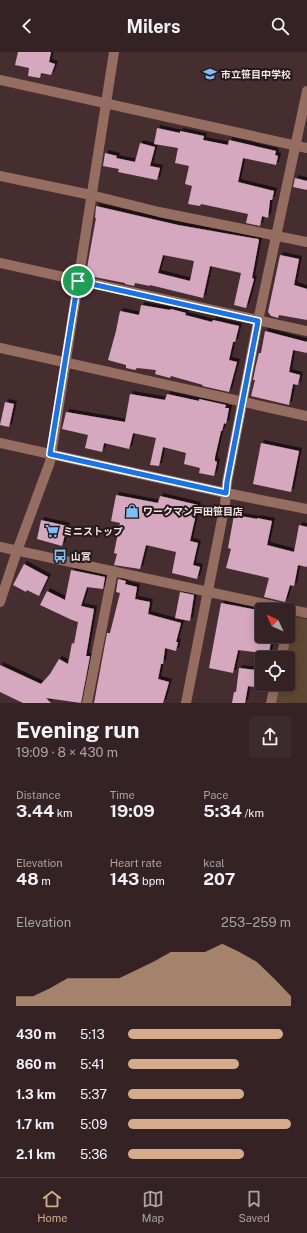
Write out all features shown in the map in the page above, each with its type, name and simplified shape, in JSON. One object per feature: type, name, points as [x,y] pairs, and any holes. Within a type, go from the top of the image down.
[{"type":"street","points":[[0,602],[50,462],[50,454],[114,52]]},
{"type":"street","points":[[0,80],[307,148]]},
{"type":"street","points":[[186,703],[225,504],[227,482],[258,321],[307,91]]},
{"type":"street","points":[[0,176],[91,195],[159,212],[307,242]]},
{"type":"street","points":[[0,263],[307,331]]},
{"type":"street","points":[[0,348],[307,416]]},
{"type":"street","points":[[0,442],[226,493],[307,509]]},
{"type":"street","points":[[0,547],[261,603]]},
{"type":"street","points":[[87,703],[113,571]]},
{"type":"street","points":[[295,611],[307,613]]},
{"type":"street","points":[[271,703],[274,691]]},
{"type":"shaded area","points":[[297,617],[307,619],[307,703],[276,703],[279,691],[295,691],[295,651],[286,651],[288,643],[295,643],[295,618]]},
{"type":"building","points":[[18,52],[51,52],[49,62],[55,64],[51,75],[41,73],[40,78],[28,76],[29,68],[15,65]]},
{"type":"building","points":[[157,128],[204,136],[203,140],[228,145],[229,140],[276,151],[275,155],[278,156],[276,165],[243,158],[238,182],[274,191],[272,200],[270,200],[268,218],[262,216],[260,226],[246,223],[248,214],[201,204],[200,206],[188,204],[192,186],[185,184],[189,166],[175,163],[178,148],[154,144]]},
{"type":"building","points":[[140,143],[155,147],[150,166],[160,168],[157,180],[118,172],[119,169],[103,166],[105,153],[117,156],[116,158],[135,162]]},
{"type":"building","points":[[295,178],[307,181],[307,190],[293,187]]},
{"type":"building","points":[[96,206],[178,225],[258,239],[252,278],[254,279],[246,308],[234,305],[241,273],[210,266],[203,298],[150,285],[135,283],[134,286],[89,276],[89,274],[86,273]],"holes":[[[163,255],[194,261],[190,281],[158,273]]]},
{"type":"building","points":[[280,255],[299,259],[294,285],[307,289],[307,320],[279,315],[278,318],[271,316],[268,312]]},
{"type":"building","points":[[141,305],[171,309],[186,313],[185,315],[212,322],[213,320],[239,326],[235,342],[233,342],[229,360],[237,362],[229,392],[202,386],[203,385],[171,376],[170,378],[155,374],[156,370],[137,368],[135,370],[126,368],[126,365],[108,360],[120,311],[139,315]]},
{"type":"building","points":[[265,331],[307,342],[307,353],[293,350],[289,372],[300,375],[298,385],[293,384],[289,405],[251,396],[255,380],[253,380],[256,365],[259,353],[261,353]]},
{"type":"building","points":[[130,394],[165,400],[167,394],[226,405],[225,408],[229,408],[226,424],[224,423],[221,431],[215,457],[215,461],[217,462],[214,476],[199,473],[200,468],[184,464],[186,453],[163,447],[159,466],[150,465],[156,438],[133,433],[129,449],[104,443],[102,452],[85,448],[88,435],[62,429],[66,412],[125,422]]},
{"type":"building","points":[[5,402],[14,404],[9,427],[0,425]]},
{"type":"building","points":[[261,443],[299,451],[291,492],[253,484]]},
{"type":"building","points":[[116,495],[158,503],[160,496],[198,505],[190,541],[198,543],[193,565],[200,567],[197,579],[172,573],[176,552],[146,545],[140,569],[114,565],[117,554],[114,553],[120,523],[111,521]]},
{"type":"building","points":[[234,515],[272,521],[267,545],[294,552],[299,525],[307,527],[307,567],[298,565],[294,586],[290,585],[285,602],[264,597],[269,578],[226,568],[231,549],[228,548]]},
{"type":"building","points":[[41,520],[67,526],[62,546],[37,539]]},
{"type":"building","points":[[24,564],[48,577],[39,596],[27,590],[26,592],[13,585]]},
{"type":"building","points":[[71,570],[105,577],[103,589],[87,587],[81,606],[94,609],[86,656],[90,656],[81,703],[46,698],[51,703],[23,703],[0,692],[0,665],[41,684],[50,674],[59,659],[68,664],[72,643],[74,644],[78,622],[40,605],[47,591],[65,600]]},
{"type":"building","points":[[118,579],[126,581],[125,584],[137,587],[135,599],[150,602],[148,614],[181,623],[176,642],[178,642],[176,651],[165,648],[163,664],[161,664],[158,679],[169,682],[163,703],[94,703],[107,633],[110,633],[120,593],[116,592]]},
{"type":"building","points":[[180,592],[194,595],[190,621],[175,618]]},
{"type":"building","points":[[221,603],[255,610],[255,643],[271,643],[269,651],[255,652],[238,650],[233,673],[209,668]]},
{"type":"building","points":[[239,668],[255,670],[254,687],[248,686],[245,703],[232,703],[234,692],[236,692]]},
{"type":"place","name":"市立笹目中学校","points":[[210,74]]},
{"type":"place","name":"ワークマン戸田笹目店","points":[[132,511]]},
{"type":"place","name":"ミニストップ","points":[[52,531]]},
{"type":"place","name":"山宮","points":[[60,556]]},
{"type":"route","points":[[78,281],[258,321],[226,493],[50,454],[78,281]]}]
